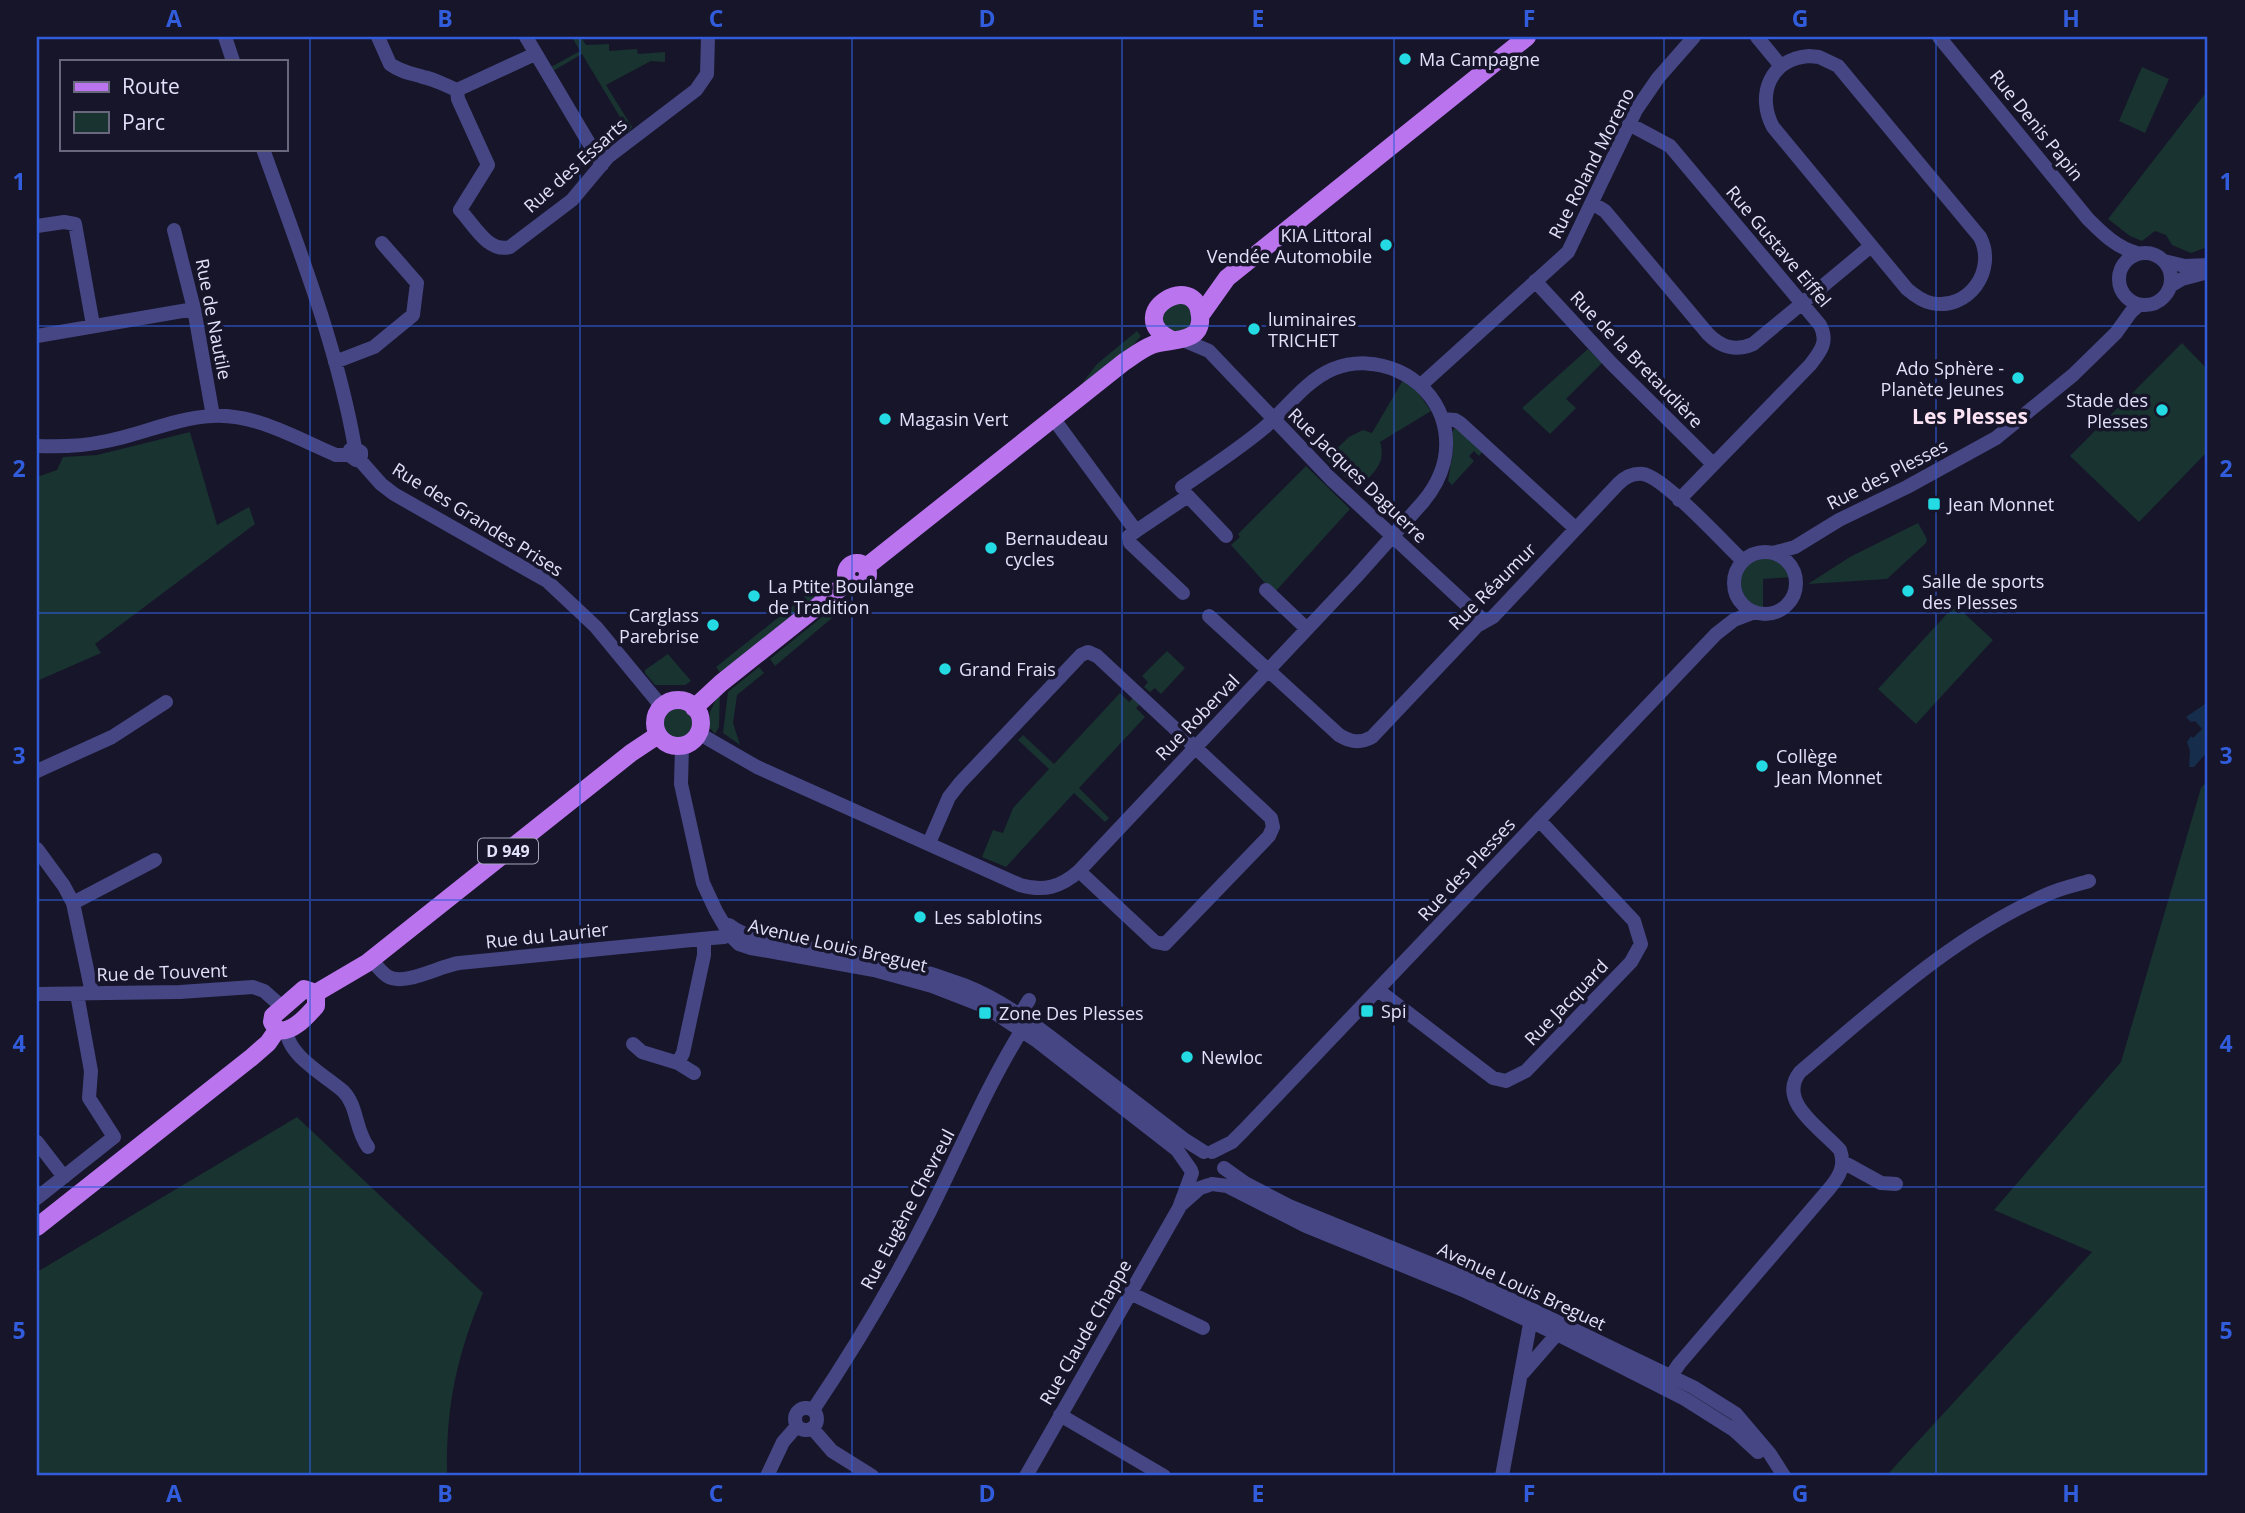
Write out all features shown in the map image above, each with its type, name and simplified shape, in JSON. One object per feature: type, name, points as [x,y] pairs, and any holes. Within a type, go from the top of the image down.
[{"type":"main road","points":[[1177,339],[1160,332],[1155,320],[1156,310],[1164,300],[1174,295],[1185,296],[1227,278],[1527,37]]},
{"type":"main road","points":[[694,708],[716,687],[848,582],[854,585],[863,584],[867,578],[866,567],[1124,362],[1151,345],[1193,335],[1227,278]]},
{"type":"main road","points":[[1185,296],[1196,304],[1200,321]]},
{"type":"main road","points":[[1124,362],[1155,320]]},
{"type":"main road","points":[[676,701],[685,702],[694,708],[699,717],[698,733],[690,743],[682,746],[666,743],[658,735],[655,720],[662,707],[676,701]]},
{"type":"main road","name":"D 949","points":[[316,993],[372,960],[631,753],[658,735]]},
{"type":"main road","points":[[37,1227],[282,1030],[316,1006],[316,993],[304,989],[272,1016],[272,1022],[282,1030]]},
{"type":"street","points":[[225,37],[233,60]]},
{"type":"street","points":[[378,37],[393,67],[457,90],[535,54]]},
{"type":"street","points":[[526,37],[602,165]]},
{"type":"street","name":"Rue des Essarts","points":[[457,90],[458,99],[488,165],[460,210],[491,246],[501,250],[510,247],[572,200],[608,157],[696,90],[707,75],[708,37]]},
{"type":"street","name":"Rue Roland Moreno","points":[[1421,385],[1568,252],[1629,124],[1658,78],[1695,37]]},
{"type":"street","points":[[1757,37],[1781,66]]},
{"type":"street","name":"Rue Denis Papin","points":[[1939,37],[2088,219],[2105,236],[2126,250],[2137,253]]},
{"type":"street","points":[[1819,57],[1838,66],[1980,237],[1984,244],[1986,264],[1982,277],[1966,296],[1954,302],[1931,303],[1907,289],[1779,134],[1768,117],[1765,98],[1781,66],[1791,60],[1819,57]]},
{"type":"street","name":"Rue Gustave Eiffel","points":[[1629,124],[1670,146],[1823,331],[1822,348],[1810,365],[1679,500]]},
{"type":"street","points":[[37,446],[82,445],[108,441],[213,416],[258,422],[336,455],[354,454],[346,397],[263,150]]},
{"type":"street","points":[[1592,203],[1605,211],[1708,334],[1721,344],[1737,348],[1753,344],[1871,246]]},
{"type":"street","points":[[37,226],[70,221],[75,225],[93,325]]},
{"type":"street","name":"Rue de Nautile","points":[[174,230],[194,309],[213,416]]},
{"type":"street","name":"Rue Denis Papin","points":[[2105,236],[2121,268]]},
{"type":"street","points":[[335,362],[374,347],[413,315],[417,283],[382,243]]},
{"type":"street","points":[[2164,261],[2170,273],[2170,286],[2157,302],[2139,304],[2124,296],[2119,285],[2121,268],[2126,260],[2137,253],[2150,253],[2164,261],[2185,266],[2208,265]]},
{"type":"street","points":[[2170,286],[2182,279],[2208,272]]},
{"type":"street","name":"Rue de la Bretaudière","points":[[1535,281],[1611,363],[1713,464]]},
{"type":"street","name":"Rue des Plesses","points":[[2104,342],[2120,314],[2124,296]]},
{"type":"street","name":"Rue des Plesses","points":[[1773,552],[1790,550],[1996,438],[2056,390],[2116,333],[2139,304]]},
{"type":"street","points":[[37,336],[194,309]]},
{"type":"street","points":[[1200,321],[1209,351]]},
{"type":"street","points":[[1177,339],[1209,351]]},
{"type":"street","name":"Rue Jacques Daguerre","points":[[1209,351],[1393,538],[1484,621]]},
{"type":"street","name":"Rue Roberval","points":[[698,733],[757,767],[1033,888],[1062,884],[1079,871],[1269,670],[1393,538],[1430,494],[1440,475],[1447,443],[1442,419],[1421,385],[1402,373],[1380,365],[1341,367],[1311,383],[1273,419],[1182,487]]},
{"type":"street","points":[[1053,418],[1136,531]]},
{"type":"street","points":[[1442,419],[1460,423],[1575,528]]},
{"type":"street","name":"Rue des Grandes Prises","points":[[354,454],[381,484],[394,494],[547,581],[596,627],[662,707]]},
{"type":"street","name":"Rue Réaumur","points":[[1269,670],[1348,741],[1372,737],[1484,621],[1493,617],[1618,484],[1629,476],[1641,474],[1664,485],[1743,561]]},
{"type":"street","points":[[1184,593],[1130,543],[1129,536],[1188,496],[1226,536]]},
{"type":"street","name":"Rue des Plesses","points":[[1794,571],[1799,554],[1817,533]]},
{"type":"street","points":[[1757,552],[1773,552],[1786,559],[1794,571],[1795,591],[1788,603],[1770,613],[1755,612],[1742,604],[1737,595],[1735,573],[1743,561],[1757,552]]},
{"type":"street","points":[[1266,590],[1307,629]]},
{"type":"street","name":"Rue des Plesses","points":[[1716,634],[1732,610],[1737,595]]},
{"type":"street","name":"Rue des Plesses","points":[[1208,1152],[1232,1142],[1244,1130],[1716,634],[1734,620],[1755,612]]},
{"type":"street","points":[[1209,616],[1269,670]]},
{"type":"street","points":[[929,843],[949,797],[960,783],[1084,652],[1092,652],[1271,818],[1273,827],[1269,836],[1169,941],[1158,943],[1079,871]]},
{"type":"street","points":[[37,771],[112,737],[166,702]]},
{"type":"street","name":"Avenue Louis Breguet","points":[[682,746],[681,784],[698,858],[709,898],[733,933],[877,959],[936,976],[991,998],[1185,1140],[1208,1152]]},
{"type":"street","name":"Rue Jacquard","points":[[1378,990],[1493,1078],[1506,1081],[1526,1071],[1631,962],[1641,944],[1634,921],[1539,820]]},
{"type":"street","points":[[37,849],[73,903],[85,993],[91,1070],[89,1097],[128,1155]]},
{"type":"street","points":[[73,903],[155,860]]},
{"type":"street","points":[[1667,1381],[1838,1179],[1843,1163],[1840,1150],[1797,1105],[1794,1090],[1797,1076],[1925,967],[1959,944],[2050,893],[2089,881]]},
{"type":"street","name":"Rue du Laurier","points":[[372,960],[389,978],[404,980],[444,965],[704,939],[733,933]]},
{"type":"street","points":[[678,1063],[683,1053],[702,967],[704,939]]},
{"type":"street","name":"Rue de Touvent","points":[[37,994],[180,992],[253,987],[264,991],[282,1006]]},
{"type":"street","name":"Rue Eugène Chevreul","points":[[813,1410],[862,1335],[914,1241],[1023,1022],[1029,1000]]},
{"type":"street","name":"Avenue Louis Breguet","points":[[1023,1022],[1177,1150],[1191,1171]]},
{"type":"street","points":[[282,1030],[290,1045],[349,1098],[360,1134],[368,1147]]},
{"type":"street","points":[[633,1044],[642,1052],[678,1063],[694,1073]]},
{"type":"street","name":"Rue des Plesses","points":[[1224,1167],[1230,1151],[1244,1130]]},
{"type":"street","points":[[37,1198],[114,1137]]},
{"type":"street","points":[[37,1142],[64,1177]]},
{"type":"street","points":[[1208,1152],[1220,1157],[1224,1167],[1221,1178],[1210,1184],[1196,1180],[1191,1171],[1193,1160],[1208,1152]]},
{"type":"street","points":[[1843,1163],[1881,1183],[1896,1184]]},
{"type":"street","name":"Avenue Louis Breguet","points":[[1224,1167],[1245,1183],[1289,1206],[1446,1270],[1559,1330],[1667,1381],[1715,1399],[1736,1414],[1770,1454],[1782,1474]]},
{"type":"street","name":"Rue Claude Chappe","points":[[1026,1476],[1179,1208],[1191,1171]]},
{"type":"street","name":"Avenue Louis Breguet","points":[[1210,1184],[1227,1186],[1296,1221],[1531,1316]]},
{"type":"street","name":"Rue Claude Chappe","points":[[1179,1208],[1200,1188],[1210,1184]]},
{"type":"street","points":[[1130,1293],[1203,1328]]},
{"type":"street","points":[[1502,1476],[1531,1316]]},
{"type":"street","points":[[1522,1374],[1559,1330]]},
{"type":"street","points":[[804,1408],[813,1410],[817,1419],[813,1428],[803,1430],[797,1426],[795,1418],[798,1411],[804,1408]]},
{"type":"street","points":[[1060,1415],[1164,1476]]},
{"type":"street","points":[[767,1476],[783,1442],[797,1426]]},
{"type":"street","points":[[813,1428],[832,1451],[872,1476]]},
{"type":"green space","points":[[572,37],[581,37],[586,45],[609,44],[609,51],[637,49],[638,54],[665,52],[665,62],[651,61],[606,85],[632,127],[629,132],[582,54],[553,71],[551,67],[580,51]]},
{"type":"green space","points":[[2142,67],[2169,79],[2145,133],[2119,121]]},
{"type":"green space","points":[[2208,90],[2208,247],[2191,253],[2172,245],[2166,235],[2155,231],[2142,241],[2130,236],[2108,219]]},
{"type":"green space","points":[[1174,302],[1188,305],[1194,319],[1186,331],[1171,332],[1162,320],[1165,309]]},
{"type":"green space","points":[[1137,331],[1141,336],[1127,352],[1078,389],[1097,364]]},
{"type":"green space","name":"Stade des Plesses","points":[[2182,343],[2208,370],[2208,451],[2139,522],[2070,456]]},
{"type":"green space","points":[[1588,349],[1602,363],[1566,399],[1576,408],[1550,434],[1522,408]]},
{"type":"green space","points":[[1403,380],[1414,387],[1431,411],[1380,442],[1380,463],[1358,489],[1326,459],[1349,437],[1363,430],[1372,433]]},
{"type":"green space","points":[[1456,426],[1484,450],[1479,456],[1474,451],[1469,456],[1474,461],[1452,485],[1448,481],[1453,451],[1452,432]]},
{"type":"green space","points":[[190,432],[217,525],[249,507],[255,524],[95,644],[101,653],[37,681],[37,477],[57,470],[63,457],[97,455]]},
{"type":"green space","points":[[1306,466],[1350,509],[1274,593],[1231,545],[1240,537],[1238,534]]},
{"type":"green space","points":[[1918,523],[1927,539],[1926,543],[1887,579],[1808,584],[1850,557]]},
{"type":"green space","points":[[1771,555],[1782,561],[1792,577],[1763,579],[1763,610],[1751,605],[1743,597],[1738,580],[1748,563]]},
{"type":"green space","points":[[814,589],[817,595],[722,675],[716,667]]},
{"type":"green space","points":[[1955,605],[1993,640],[1916,724],[1878,689]]},
{"type":"green space","points":[[828,612],[832,618],[775,666],[770,659]]},
{"type":"green space","points":[[1167,651],[1185,668],[1161,694],[1155,688],[1150,692],[1144,687],[1148,682],[1142,676]]},
{"type":"green space","points":[[668,654],[691,681],[685,685],[655,685],[645,670]]},
{"type":"green space","points":[[759,667],[764,673],[737,695],[733,723],[740,745],[723,733],[728,692]]},
{"type":"green space","points":[[720,690],[719,727],[715,734],[709,727],[710,712]]},
{"type":"green space","points":[[1120,693],[1129,702],[1134,697],[1141,703],[1136,708],[1145,717],[1079,788],[1109,818],[1105,822],[1074,793],[1006,867],[982,857],[993,830],[1003,833],[1013,808],[1049,769],[1018,740],[1023,735],[1054,764]]},
{"type":"green space","points":[[678,709],[689,713],[693,724],[689,735],[678,739],[667,735],[663,724],[667,713]]},
{"type":"green space","points":[[2208,780],[2208,1476],[1886,1476],[2092,1252],[1994,1210],[2121,1062],[2201,788]]},
{"type":"green space","points":[[297,1117],[483,1293],[454,1383],[448,1427],[447,1476],[37,1476],[37,1272]]},
{"type":"water","points":[[2208,702],[2208,751],[2194,767],[2189,767],[2190,751],[2187,742],[2202,729],[2195,721],[2191,722],[2186,717]]},
{"type":"place","name":"Ma Campagne","points":[[1405,59]]},
{"type":"place","name":"KIA Littoral Vendée Automobile","points":[[1386,245]]},
{"type":"place","name":"luminaires TRICHET","points":[[1254,329]]},
{"type":"place","name":"Ado Sphère - Planète Jeunes","points":[[2018,378]]},
{"type":"place","name":"Stade des Plesses","points":[[2162,410]]},
{"type":"place","name":"Magasin Vert","points":[[885,419]]},
{"type":"place","name":"Jean Monnet","points":[[1934,504]]},
{"type":"place","name":"Bernaudeau cycles","points":[[991,548]]},
{"type":"place","name":"Salle de sports des Plesses","points":[[1908,591]]},
{"type":"place","name":"La Ptite Boulange de Tradition","points":[[754,596]]},
{"type":"place","name":"Carglass Parebrise","points":[[713,625]]},
{"type":"place","name":"Grand Frais","points":[[945,669]]},
{"type":"place","name":"Collège Jean Monnet","points":[[1762,766]]},
{"type":"place","name":"Les sablotins","points":[[920,917]]},
{"type":"place","name":"Spi","points":[[1367,1011]]},
{"type":"place","name":"Zone Des Plesses","points":[[985,1013]]},
{"type":"place","name":"Newloc","points":[[1187,1057]]},
{"type":"district","name":"Les Plesses","points":[[1970,416]]}]
